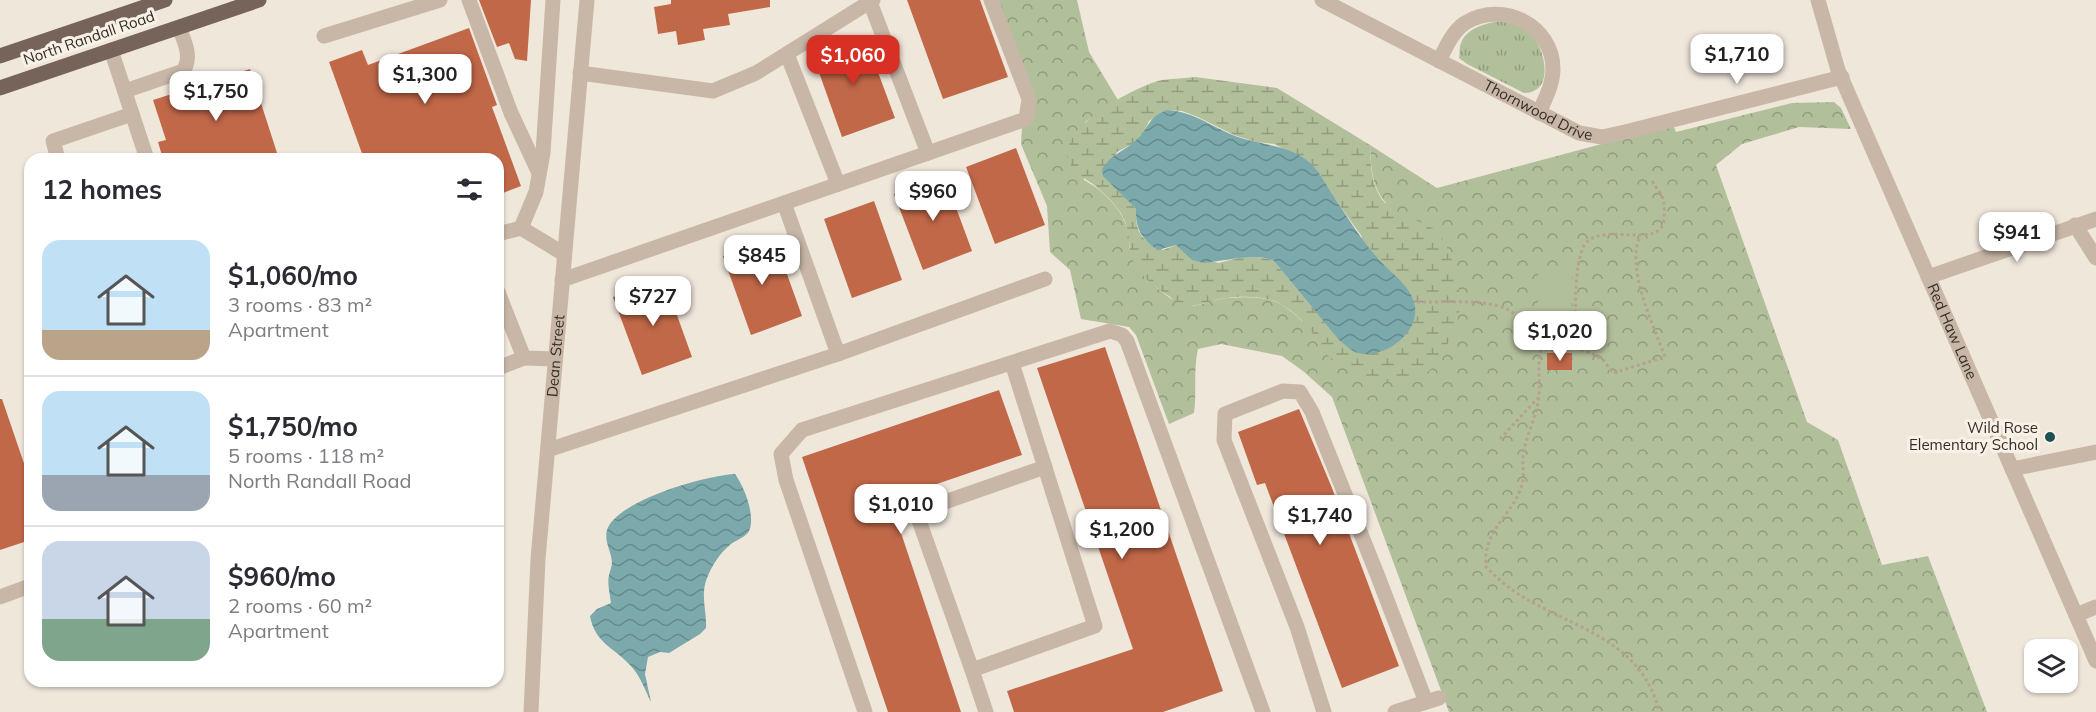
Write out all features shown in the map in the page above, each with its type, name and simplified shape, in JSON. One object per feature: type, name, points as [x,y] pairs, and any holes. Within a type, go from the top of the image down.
[{"type":"main road","name":"North Randall Road","points":[[0,56],[165,0]]},
{"type":"main road","name":"North Randall Road","points":[[0,88],[259,0]]},
{"type":"street","points":[[324,36],[440,0]]},
{"type":"street","points":[[469,0],[511,113],[539,173]]},
{"type":"street","points":[[521,228],[536,192],[543,153],[553,0]]},
{"type":"street","name":"Dean Street","points":[[531,712],[538,560],[587,0]]},
{"type":"street","points":[[562,280],[1026,119],[1029,99],[991,0]]},
{"type":"street","name":"Thornwood Drive","points":[[1322,0],[1579,133],[1602,137],[1842,77]]},
{"type":"street","name":"Red Haw Lane","points":[[1818,0],[1842,77],[2096,661]]},
{"type":"street","points":[[580,73],[712,91],[756,73],[872,1],[928,153]]},
{"type":"street","points":[[1440,61],[1447,43],[1456,31],[1476,17],[1500,13],[1524,19],[1543,35],[1552,58],[1551,83],[1539,113]]},
{"type":"street","points":[[125,91],[183,71],[188,64],[188,54],[179,27]]},
{"type":"street","points":[[111,50],[145,153]]},
{"type":"street","points":[[787,54],[838,184]]},
{"type":"street","points":[[56,153],[52,141],[132,114]]},
{"type":"street","points":[[784,203],[838,354]]},
{"type":"street","points":[[1928,277],[2096,219]]},
{"type":"street","points":[[2075,225],[2096,258]]},
{"type":"street","points":[[504,232],[521,228],[564,254]]},
{"type":"street","points":[[548,450],[838,354],[1045,279]]},
{"type":"street","points":[[504,307],[524,358]]},
{"type":"street","points":[[865,712],[786,480],[782,454],[802,430],[1110,331],[1122,335],[1127,341],[1261,711]]},
{"type":"street","points":[[504,366],[524,358],[555,359]]},
{"type":"street","points":[[972,670],[1095,626],[1012,363]]},
{"type":"street","points":[[1324,712],[1297,627],[1224,440],[1225,414],[1283,391],[1300,392],[1312,412],[1377,574],[1432,700],[1395,712]]},
{"type":"street","points":[[2012,469],[2096,452]]},
{"type":"street","points":[[986,712],[916,512],[1045,467]]},
{"type":"street","points":[[0,597],[24,588]]},
{"type":"street","points":[[2076,615],[2096,607]]},
{"type":"path","points":[[1575,348],[1578,266],[1584,246],[1594,236],[1614,233],[1640,236],[1657,232],[1663,224],[1665,201],[1652,181]]},
{"type":"path","points":[[1541,350],[1575,348],[1603,360],[1613,373],[1665,357],[1640,289],[1636,249],[1640,236]]},
{"type":"path","points":[[1417,302],[1495,304],[1511,312],[1522,322],[1541,350]]},
{"type":"path","points":[[1541,350],[1538,365],[1539,396],[1526,439],[1523,484],[1511,509],[1497,525],[1486,549],[1486,567],[1507,587],[1531,602],[1592,631],[1634,663],[1647,681],[1659,712]]},
{"type":"path","points":[[1500,439],[1539,396]]},
{"type":"green space","points":[[991,0],[1077,0],[1089,52],[1118,100],[1085,122],[1084,180],[1105,195],[1121,215],[1128,230],[1134,261],[1149,281],[1182,305],[1195,306],[1229,298],[1263,298],[1282,305],[1303,322],[1386,203],[1375,183],[1370,145],[1437,188],[1673,125],[1676,132],[1792,103],[1834,102],[1841,108],[1851,129],[1799,127],[1742,144],[1716,165],[1807,422],[1838,440],[1882,565],[1928,556],[1987,712],[1449,712],[1332,397],[1282,356],[1221,344],[1198,349],[1194,413],[1169,424],[1136,335],[1129,327],[1081,319],[1070,270],[1050,252],[1047,206],[1021,144],[1022,127],[1029,99]]},
{"type":"green space","points":[[1504,21],[1530,33],[1538,43],[1545,70],[1540,86],[1534,91],[1524,93],[1459,58],[1460,45],[1468,33],[1485,24]]},
{"type":"green space","points":[[1195,77],[1277,88],[1370,145],[1373,179],[1381,198],[1399,213],[1435,230],[1441,236],[1451,256],[1459,293],[1459,312],[1452,334],[1436,365],[1420,376],[1407,380],[1379,381],[1366,377],[1352,372],[1328,356],[1301,319],[1277,302],[1238,297],[1183,306],[1177,304],[1141,273],[1133,261],[1126,224],[1121,214],[1107,196],[1073,169],[1069,160],[1068,148],[1074,135],[1085,123],[1132,92],[1158,81]],"holes":[[[1167,110],[1182,111],[1234,135],[1256,142],[1274,144],[1308,161],[1370,248],[1410,292],[1340,341],[1273,260],[1260,257],[1239,258],[1218,263],[1183,250],[1176,245],[1163,250],[1150,243],[1141,235],[1137,224],[1136,209],[1104,176],[1117,152],[1134,143],[1144,132],[1149,121]]]},
{"type":"green space","points":[[1538,274],[1572,274],[1571,343],[1538,343]]},
{"type":"water","points":[[1167,110],[1194,116],[1244,139],[1291,151],[1312,164],[1369,248],[1411,294],[1415,317],[1404,336],[1386,350],[1365,354],[1355,352],[1340,341],[1273,260],[1260,257],[1204,263],[1192,260],[1176,245],[1158,250],[1148,242],[1138,228],[1136,209],[1103,176],[1102,169],[1114,156],[1139,137],[1156,116]]},
{"type":"water","points":[[735,474],[745,493],[750,510],[749,531],[723,551],[709,573],[704,591],[706,628],[669,653],[660,652],[648,657],[645,674],[651,702],[637,673],[600,639],[592,625],[590,616],[597,609],[611,603],[608,582],[612,562],[606,538],[607,530],[614,519],[627,509],[664,491],[704,479]]},
{"type":"building","points":[[479,0],[531,0],[527,61],[515,59],[509,43],[497,47]]},
{"type":"building","points":[[671,0],[770,0],[770,7],[728,14],[730,25],[703,29],[705,40],[678,45],[676,31],[658,34],[654,7],[671,4]]},
{"type":"building","points":[[907,0],[980,0],[1008,77],[943,99]]},
{"type":"building","points":[[469,28],[497,105],[492,107],[521,186],[504,193],[504,153],[362,153],[329,62],[362,50],[368,65]]},
{"type":"building","points":[[830,38],[838,50],[866,40],[895,118],[842,137],[811,50]]},
{"type":"building","points":[[250,69],[277,153],[161,153],[158,142],[166,140],[153,100]]},
{"type":"building","points":[[1016,148],[1045,225],[995,244],[966,167]]},
{"type":"building","points":[[944,175],[972,251],[923,270],[894,194]]},
{"type":"building","points":[[874,201],[902,280],[852,298],[824,219]]},
{"type":"building","points":[[774,238],[802,316],[751,335],[723,256]]},
{"type":"building","points":[[664,279],[692,357],[642,375],[613,297]]},
{"type":"building","points":[[1105,347],[1223,691],[1163,712],[1014,712],[1007,691],[1133,649],[1037,368]]},
{"type":"building","points":[[1547,353],[1572,353],[1572,370],[1547,370]]},
{"type":"building","points":[[999,390],[1022,455],[890,500],[961,712],[888,712],[802,457]]},
{"type":"building","points":[[0,399],[2,399],[24,463],[24,542],[0,550]]},
{"type":"building","points":[[1299,409],[1332,488],[1399,666],[1342,688],[1265,483],[1257,485],[1238,432]]},
{"type":"place","name":"Wild Rose Elementary School","points":[[2050,437]]}]
